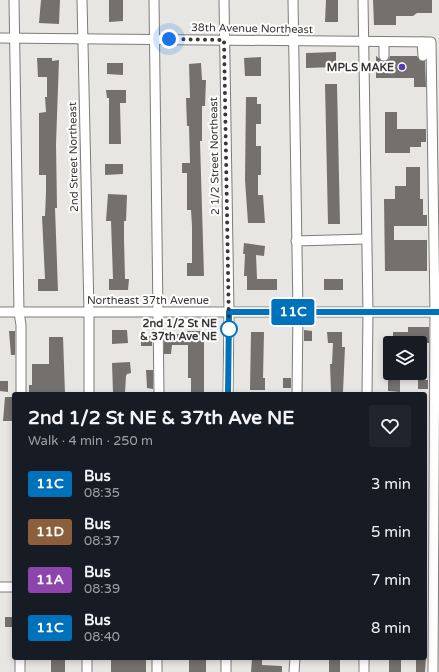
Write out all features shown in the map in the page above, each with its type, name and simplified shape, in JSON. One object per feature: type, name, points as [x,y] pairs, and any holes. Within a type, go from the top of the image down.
[{"type":"street","points":[[14,0],[21,392]]},
{"type":"street","name":"2nd Street Northeast","points":[[82,0],[89,312],[89,392]]},
{"type":"street","points":[[154,0],[159,392]]},
{"type":"street","name":"2 1/2 Street Northeast","points":[[224,0],[229,312],[228,392]]},
{"type":"street","points":[[293,0],[298,312],[297,392]]},
{"type":"street","points":[[363,0],[368,312],[367,392]]},
{"type":"street","name":"38th Avenue Northeast","points":[[0,38],[427,42]]},
{"type":"street","points":[[384,42],[384,56]]},
{"type":"street","points":[[423,56],[427,42]]},
{"type":"street","points":[[427,42],[437,312],[429,586],[433,672]]},
{"type":"street","points":[[296,241],[366,239]]},
{"type":"street","name":"Northeast 37th Avenue","points":[[0,312],[437,312]]},
{"type":"street","points":[[0,587],[12,587]]},
{"type":"street","points":[[20,660],[20,672]]},
{"type":"street","points":[[87,660],[87,672]]},
{"type":"street","points":[[157,660],[157,672]]},
{"type":"street","points":[[226,660],[226,672]]},
{"type":"street","points":[[294,672],[295,660]]},
{"type":"street","points":[[364,660],[364,672]]},
{"type":"building","points":[[41,0],[60,0],[59,24],[39,23]]},
{"type":"building","points":[[109,0],[123,0],[123,21],[109,22]]},
{"type":"building","points":[[326,0],[338,0],[338,22],[325,22]]},
{"type":"building","points":[[373,0],[432,0],[432,13],[417,13],[413,16],[396,16],[396,25],[374,25]]},
{"type":"building","points":[[336,52],[336,67],[306,68],[306,53]]},
{"type":"building","name":"MPLS MAKE","points":[[376,56],[384,62],[389,59],[390,56],[417,56],[420,61],[425,61],[426,87],[414,87],[414,78],[376,78]]},
{"type":"building","points":[[261,57],[261,76],[245,76],[244,58]]},
{"type":"building","points":[[37,58],[52,58],[52,61],[59,60],[56,144],[57,208],[55,208],[58,291],[38,291],[38,279],[45,279],[42,216],[45,216],[46,175],[39,175],[39,113],[46,112],[45,97],[47,97],[47,77],[38,77]]},
{"type":"building","points":[[107,63],[123,63],[123,75],[107,74]]},
{"type":"building","points":[[201,63],[202,80],[206,80],[205,106],[202,106],[202,141],[200,141],[204,276],[187,276],[187,263],[192,263],[192,226],[191,210],[187,210],[187,173],[182,173],[182,163],[190,163],[189,126],[187,126],[186,98],[190,98],[189,64]]},
{"type":"building","points":[[325,84],[337,84],[340,224],[328,224]]},
{"type":"building","points":[[106,90],[126,90],[126,103],[120,103],[121,144],[109,144],[109,98],[107,98]]},
{"type":"building","points":[[246,97],[257,97],[257,104],[261,104],[261,124],[256,124],[256,146],[261,146],[261,175],[258,175],[258,195],[263,195],[265,223],[248,223],[245,180]]},
{"type":"building","points":[[385,112],[397,112],[397,129],[426,129],[426,142],[421,142],[421,147],[410,147],[410,153],[385,153]]},
{"type":"building","points":[[105,164],[123,164],[123,174],[105,175]]},
{"type":"building","points":[[406,167],[420,167],[420,199],[423,199],[423,215],[427,215],[427,226],[394,226],[394,240],[427,240],[427,271],[385,271],[384,199],[395,199],[395,186],[406,186]]},
{"type":"building","points":[[108,194],[127,195],[126,221],[124,221],[124,239],[125,279],[129,279],[128,290],[109,290],[109,279],[113,279],[111,221],[106,221]]},
{"type":"building","points":[[244,243],[265,246],[264,256],[256,255],[257,279],[277,279],[277,290],[247,290],[247,276],[244,276]]},
{"type":"building","points":[[324,279],[343,279],[343,290],[324,290]]},
{"type":"building","points":[[408,327],[429,327],[429,343],[427,343],[427,336],[393,336],[393,332],[408,332]]},
{"type":"building","points":[[112,330],[127,330],[128,343],[112,344]]},
{"type":"building","points":[[304,330],[312,331],[312,341],[304,341]]},
{"type":"building","points":[[9,331],[15,331],[15,355],[11,355]]},
{"type":"building","points":[[187,331],[204,331],[204,392],[191,392],[191,378],[188,378],[188,345],[172,345],[171,354],[164,354],[164,334],[187,334]]},
{"type":"building","points":[[251,332],[264,332],[263,378],[265,378],[265,390],[250,390]]},
{"type":"building","points":[[327,332],[342,332],[342,347],[345,347],[343,392],[331,392],[330,364],[332,364],[333,343],[328,343]]},
{"type":"building","points":[[152,336],[152,346],[141,346],[141,337]]},
{"type":"building","points":[[49,337],[63,337],[65,392],[29,392],[29,385],[32,385],[32,364],[49,364]]},
{"type":"building","points":[[130,362],[131,373],[127,374],[126,376],[125,392],[113,392],[112,363]]},
{"type":"building","points":[[146,370],[153,370],[153,389],[147,388]]},
{"type":"building","points":[[283,378],[291,378],[291,388],[283,388]]},
{"type":"building","points":[[388,380],[400,380],[400,392],[388,391]]},
{"type":"building","points":[[418,380],[428,380],[428,389],[418,389]]},
{"type":"building","points":[[0,381],[8,381],[8,392],[0,391]]},
{"type":"building","points":[[5,397],[12,397],[12,421],[3,421]]},
{"type":"building","points":[[5,617],[12,617],[12,627],[5,627]]},
{"type":"building","points":[[51,660],[65,660],[65,672],[51,672]]},
{"type":"building","points":[[111,660],[146,660],[146,672],[111,672]]},
{"type":"building","points":[[189,660],[206,660],[206,672],[189,672]]},
{"type":"building","points":[[252,660],[262,660],[262,665],[282,666],[282,672],[251,672]]},
{"type":"building","points":[[329,660],[340,660],[340,672],[329,672]]},
{"type":"building","points":[[389,660],[401,660],[401,672],[389,672]]},
{"type":"building","points":[[416,660],[426,660],[425,672],[416,672]]},
{"type":"bus line","name":"11C","points":[[228,392],[229,312],[439,312]]},
{"type":"place","name":"MPLS MAKE","points":[[402,67]]},
{"type":"place","name":"2nd 1/2 St NE & 37th Ave NE","points":[[229,329]]},
{"type":"route","points":[[169,39],[224,40],[229,329]]}]
